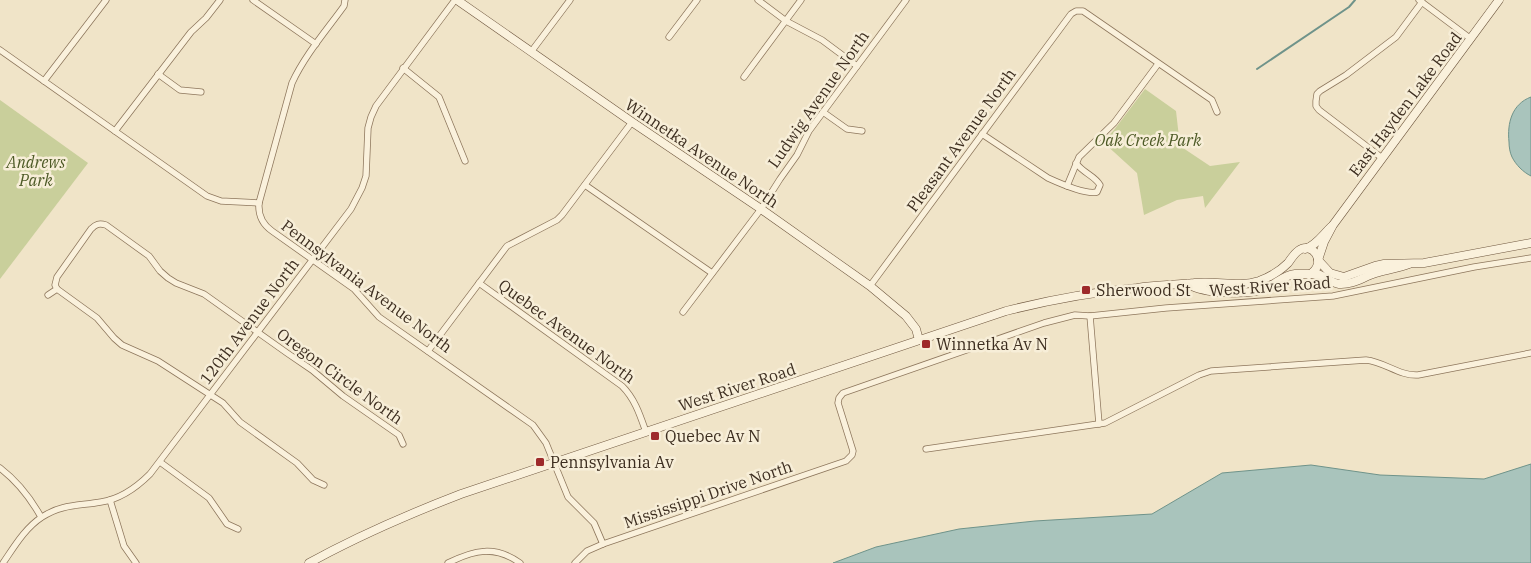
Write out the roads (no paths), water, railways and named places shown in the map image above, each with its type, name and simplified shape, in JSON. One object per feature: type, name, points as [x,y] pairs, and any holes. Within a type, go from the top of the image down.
[{"type":"main road","name":"Winnetka Avenue North","points":[[456,0],[870,286],[906,316],[916,329],[919,340]]},
{"type":"main road","name":"East Hayden Lake Road","points":[[1318,261],[1324,242],[1333,225],[1499,0]]},
{"type":"main road","name":"East Hayden Lake Road","points":[[1305,249],[1316,244],[1323,233],[1333,225]]},
{"type":"main road","name":"West River Road","points":[[1318,261],[1330,273],[1344,277],[1375,266],[1439,261],[1502,247],[1531,243]]},
{"type":"main road","points":[[1305,249],[1315,253],[1318,261],[1316,268],[1309,275],[1300,274],[1293,267],[1294,256],[1298,251],[1305,249]]},
{"type":"main road","name":"West River Road","points":[[309,563],[428,506],[978,319],[1040,303],[1119,290],[1198,283],[1241,284],[1258,281],[1277,272],[1294,256]]},
{"type":"main road","name":"West River Road","points":[[1309,275],[1315,274],[1331,282],[1345,284],[1409,264]]},
{"type":"main road","name":"West River Road","points":[[1188,284],[1194,288],[1218,292],[1243,292],[1264,289],[1287,276],[1300,274]]},
{"type":"street","points":[[44,81],[106,0]]},
{"type":"street","points":[[115,131],[190,32],[206,18],[220,0]]},
{"type":"street","points":[[253,0],[316,44]]},
{"type":"street","points":[[0,50],[212,199],[259,203],[292,83],[298,69],[344,6],[345,0]]},
{"type":"street","name":"120th Avenue North","points":[[2,563],[26,532],[41,517],[70,505],[103,502],[119,497],[142,483],[160,462],[351,209],[358,198],[366,176],[367,140],[371,117],[376,106],[456,0]]},
{"type":"street","points":[[531,52],[570,0]]},
{"type":"street","points":[[669,37],[697,0]]},
{"type":"street","points":[[758,0],[786,21],[822,40],[857,66]]},
{"type":"street","points":[[744,76],[801,0]]},
{"type":"street","name":"Ludwig Avenue North","points":[[683,312],[761,209],[797,155],[809,131],[906,0]]},
{"type":"street","points":[[1382,158],[1321,112],[1316,106],[1317,94],[1320,90],[1346,75],[1396,37],[1421,1],[1471,39]]},
{"type":"street","name":"Pleasant Avenue North","points":[[870,286],[1071,14],[1076,11],[1083,11],[1158,64]]},
{"type":"street","points":[[1067,186],[1076,163],[1084,151],[1114,123],[1158,64],[1212,100],[1217,112]]},
{"type":"street","points":[[403,68],[440,97],[465,161]]},
{"type":"street","points":[[158,74],[180,90],[201,92]]},
{"type":"street","points":[[823,112],[847,129],[862,131]]},
{"type":"street","points":[[428,351],[507,246],[557,220],[632,122]]},
{"type":"street","points":[[982,134],[1048,178],[1094,194],[1099,189],[1098,181],[1082,171],[1076,163]]},
{"type":"street","points":[[585,185],[712,272]]},
{"type":"street","name":"Pennsylvania Avenue North","points":[[259,203],[259,213],[267,227],[354,289],[379,317],[533,425],[546,443],[568,497],[594,523],[603,544]]},
{"type":"street","name":"Oregon Circle North","points":[[56,289],[57,277],[91,229],[100,223],[106,225],[149,256],[168,278],[204,294],[312,370],[343,396],[399,435],[403,444]]},
{"type":"street","name":"West River Road","points":[[852,455],[851,443],[838,406],[838,400],[841,395],[1044,323],[1075,315],[1090,316],[1166,308],[1333,296],[1474,267],[1531,258]]},
{"type":"street","name":"Quebec Avenue North","points":[[479,283],[622,386],[634,401],[646,432]]},
{"type":"street","points":[[48,295],[56,289],[97,318],[122,345],[158,361],[211,395],[240,422],[297,463],[313,480],[324,486]]},
{"type":"street","points":[[1090,316],[1099,424]]},
{"type":"street","points":[[926,449],[1105,423],[1198,375],[1211,371],[1366,360],[1383,364],[1403,374],[1418,375],[1531,353]]},
{"type":"street","name":"Mississippi Drive North","points":[[575,563],[587,551],[603,544],[840,464],[852,455]]},
{"type":"street","points":[[160,462],[209,498],[227,524],[238,529]]},
{"type":"street","points":[[0,468],[19,485],[41,517]]},
{"type":"street","points":[[110,500],[124,546],[136,563]]},
{"type":"street","points":[[448,563],[472,553],[493,551],[520,563]]},
{"type":"water","points":[[1531,97],[1531,176],[1520,168],[1512,157],[1509,148],[1509,128],[1515,109],[1519,104]]},
{"type":"water","points":[[1531,464],[1531,563],[833,563],[876,547],[959,529],[1035,521],[1152,514],[1222,473],[1311,465],[1380,475],[1484,479]]},
{"type":"waterway","points":[[1257,69],[1349,7],[1355,0]]},
{"type":"place","name":"Sherwood St","points":[[1086,290]]},
{"type":"place","name":"Winnetka Av N","points":[[926,344]]},
{"type":"place","name":"Quebec Av N","points":[[655,436]]},
{"type":"place","name":"Pennsylvania Av","points":[[540,462]]},
{"type":"park label","name":"Oak Creek Park","points":[[1148,140]]},
{"type":"park label","name":"Andrews Park","points":[[36,171]]}]
